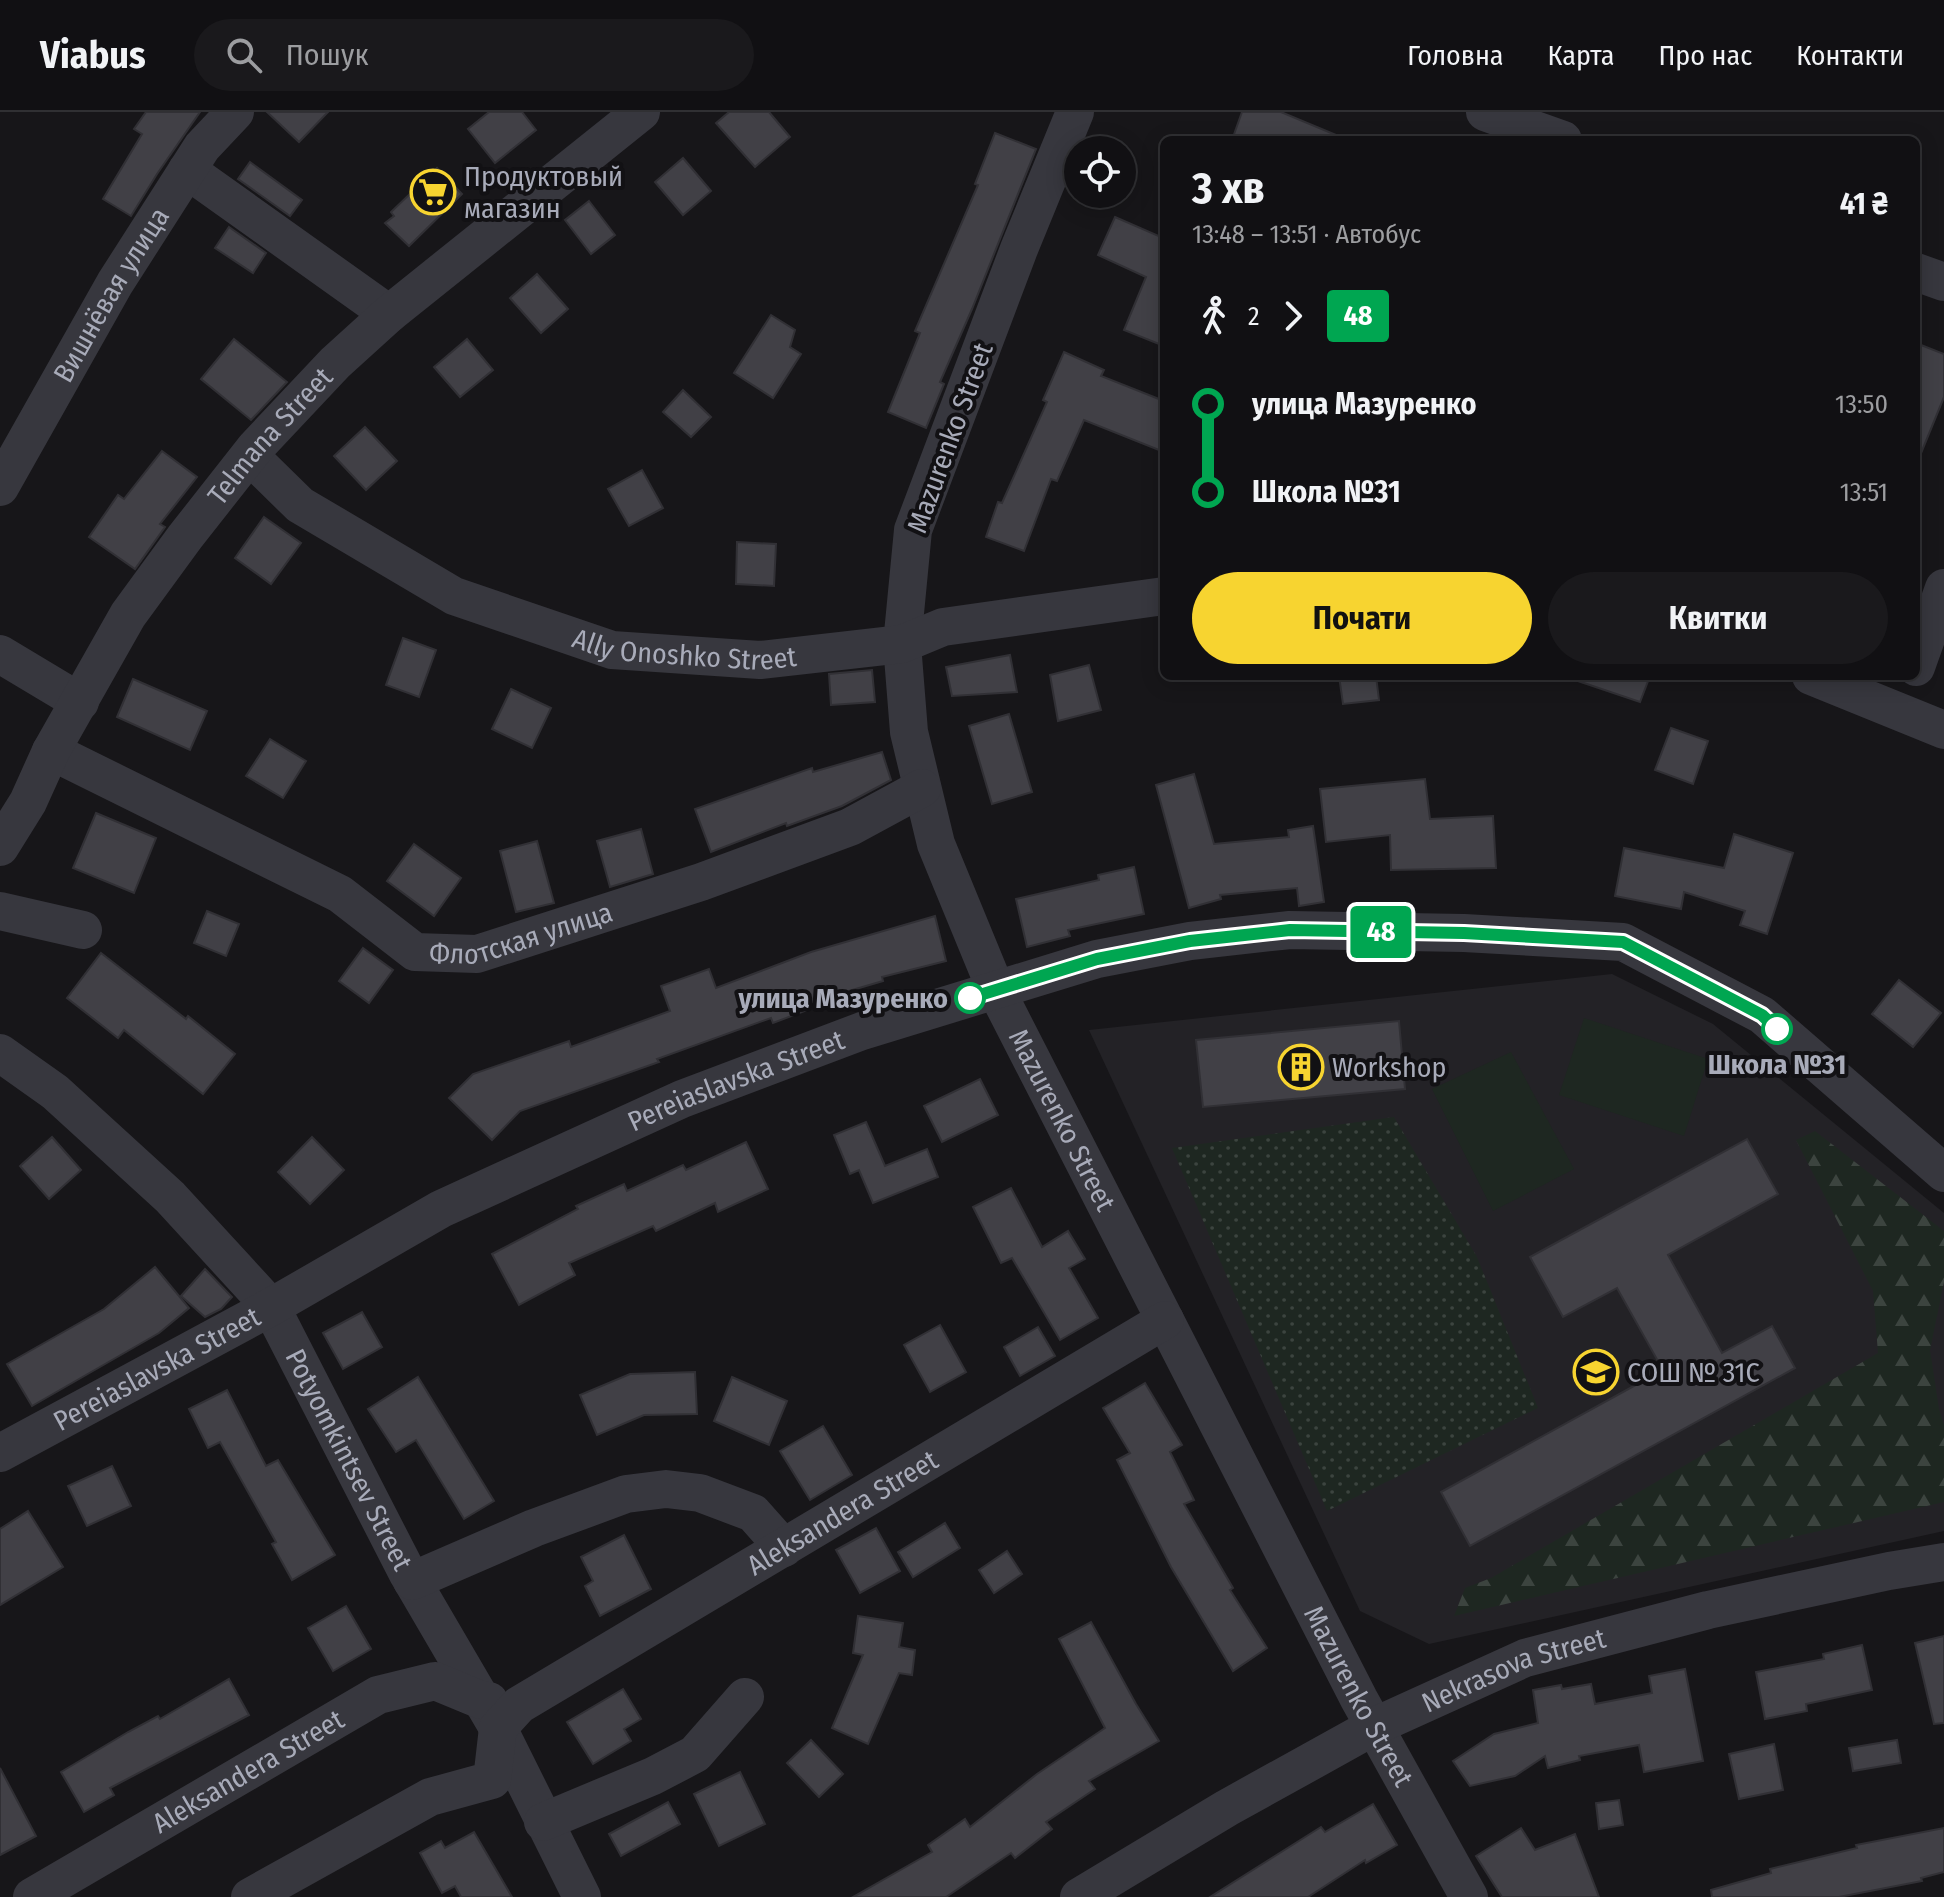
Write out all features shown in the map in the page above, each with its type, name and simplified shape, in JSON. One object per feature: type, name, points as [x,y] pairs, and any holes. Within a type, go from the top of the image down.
[{"type":"street","name":"Вишнёвая улица","points":[[0,487],[115,283],[202,147],[235,112]]},
{"type":"street","name":"Telmana Street","points":[[0,847],[28,802],[51,751],[128,615],[250,456],[335,363],[389,314],[641,112]]},
{"type":"street","name":"Mazurenko Street","points":[[1075,112],[913,530],[902,644],[909,732],[936,844],[996,990],[1373,1727],[1469,1897]]},
{"type":"street","points":[[1485,112],[1550,136]]},
{"type":"street","points":[[187,170],[389,314]]},
{"type":"street","points":[[1920,273],[1944,282]]},
{"type":"street","name":"Ally Onoshko Street","points":[[250,456],[300,505],[454,596],[612,650],[760,660],[902,644],[943,627],[1160,597]]},
{"type":"street","points":[[1920,656],[1944,588]]},
{"type":"street","points":[[0,654],[80,702]]},
{"type":"street","points":[[1821,680],[1944,730]]},
{"type":"street","points":[[1900,712],[1912,680]]},
{"type":"street","name":"Флотская улица","points":[[51,751],[340,894],[415,952],[477,954],[701,882],[850,827],[922,788]]},
{"type":"street","points":[[0,911],[83,930]]},
{"type":"street","name":"Pereiaslavska Street","points":[[0,1453],[271,1307],[441,1209],[682,1099],[862,1031],[1097,959],[1190,941],[1290,930],[1464,933],[1623,942],[1762,1015],[1944,1173]]},
{"type":"street","name":"Potyomkintsev Street","points":[[0,1053],[55,1092],[170,1197],[271,1307],[412,1581],[499,1711],[543,1822],[582,1897]]},
{"type":"street","name":"Aleksandera Street","points":[[32,1897],[378,1695],[435,1681],[499,1711],[784,1548],[1165,1320]]},
{"type":"street","points":[[412,1581],[534,1528],[626,1494],[666,1489],[700,1493],[753,1513],[784,1548]]},
{"type":"street","name":"Nekrasova Street","points":[[1079,1897],[1227,1808],[1373,1727],[1525,1658],[1708,1610],[1944,1562]]},
{"type":"street","points":[[543,1822],[653,1776],[695,1754],[745,1697]]},
{"type":"street","points":[[250,1897],[430,1797],[492,1780],[499,1711]]},
{"type":"shaded area","name":"СОШ № 31С","points":[[1612,974],[1713,1024],[1944,1213],[1944,1531],[1429,1644],[1360,1611],[1089,1030]]},
{"type":"green space","points":[[1584,1018],[1708,1059],[1684,1136],[1559,1095]]},
{"type":"green space","points":[[1511,1052],[1574,1169],[1493,1211],[1432,1089]]},
{"type":"green space","points":[[1394,1117],[1477,1257],[1538,1408],[1327,1511],[1172,1148]]},
{"type":"green space","points":[[1815,1131],[1944,1231],[1944,1282],[1930,1350],[1944,1425],[1944,1502],[1454,1616],[1465,1588],[1491,1578],[1878,1353],[1873,1291],[1796,1140]]},
{"type":"building","points":[[146,112],[200,112],[131,216],[103,199],[142,134],[134,129]]},
{"type":"building","points":[[267,112],[328,112],[299,142]]},
{"type":"building","points":[[489,112],[522,112],[536,130],[495,163],[468,129]]},
{"type":"building","points":[[729,112],[769,112],[790,137],[755,167],[716,123]]},
{"type":"building","points":[[1242,112],[1281,112],[1338,136],[1233,136]]},
{"type":"building","points":[[995,133],[1036,149],[940,382],[944,384],[926,428],[888,412],[920,333],[915,331],[978,185],[975,184]]},
{"type":"building","points":[[683,158],[711,191],[683,215],[655,182]]},
{"type":"building","points":[[250,162],[302,200],[290,216],[238,179]]},
{"type":"building","points":[[437,168],[462,194],[409,246],[385,223],[394,216],[391,212]]},
{"type":"building","points":[[589,201],[615,235],[591,254],[565,220]]},
{"type":"building","points":[[1115,217],[1160,237],[1160,344],[1124,330],[1146,277],[1098,255]]},
{"type":"building","points":[[229,227],[266,253],[253,273],[215,248]]},
{"type":"building","points":[[537,274],[568,309],[541,333],[510,298]]},
{"type":"building","points":[[771,315],[795,330],[790,347],[801,354],[773,398],[734,373]]},
{"type":"building","points":[[234,339],[287,382],[251,420],[201,379]]},
{"type":"building","points":[[467,339],[493,370],[460,397],[434,367]]},
{"type":"building","points":[[1920,345],[1944,354],[1944,397],[1920,456]]},
{"type":"building","points":[[1064,352],[1104,370],[1101,376],[1160,399],[1160,450],[1084,420],[1057,481],[1051,479],[1024,551],[986,537],[998,502],[1002,503],[1047,402],[1043,400]]},
{"type":"building","points":[[683,390],[711,417],[691,437],[663,412]]},
{"type":"building","points":[[365,427],[397,461],[366,490],[334,456]]},
{"type":"building","points":[[162,451],[197,477],[160,524],[165,527],[135,569],[89,537],[118,495],[124,499]]},
{"type":"building","points":[[642,470],[663,508],[629,526],[608,489]]},
{"type":"building","points":[[264,517],[301,543],[271,584],[235,558]]},
{"type":"building","points":[[737,542],[776,544],[774,586],[736,584]]},
{"type":"building","points":[[403,638],[436,650],[419,697],[386,685]]},
{"type":"building","points":[[1010,655],[1017,692],[952,696],[946,667]]},
{"type":"building","points":[[1089,665],[1101,710],[1058,721],[1050,675]]},
{"type":"building","points":[[872,670],[875,702],[831,705],[829,674]]},
{"type":"building","points":[[133,679],[207,711],[190,750],[117,717]]},
{"type":"building","points":[[1340,680],[1376,680],[1379,700],[1343,704]]},
{"type":"building","points":[[1575,680],[1648,680],[1640,702]]},
{"type":"building","points":[[511,689],[551,708],[532,748],[492,729]]},
{"type":"building","points":[[1009,714],[1032,792],[992,804],[969,726]]},
{"type":"building","points":[[1671,728],[1708,741],[1693,784],[1655,770]]},
{"type":"building","points":[[270,739],[306,761],[283,798],[246,776]]},
{"type":"building","points":[[882,752],[891,780],[842,806],[787,826],[786,823],[711,852],[695,809],[812,768],[813,772]]},
{"type":"building","points":[[1194,774],[1214,844],[1289,837],[1288,830],[1313,826],[1324,902],[1299,906],[1297,888],[1220,895],[1221,899],[1189,908],[1156,785]]},
{"type":"building","points":[[1425,779],[1430,819],[1493,816],[1496,868],[1391,870],[1390,835],[1326,842],[1320,789]]},
{"type":"building","points":[[96,813],[156,838],[134,893],[73,868]]},
{"type":"building","points":[[641,829],[653,874],[610,887],[597,841]]},
{"type":"building","points":[[1734,834],[1793,853],[1767,934],[1740,925],[1745,911],[1684,892],[1681,909],[1615,896],[1624,848],[1724,868]]},
{"type":"building","points":[[537,841],[554,903],[516,912],[500,851]]},
{"type":"building","points":[[414,844],[461,878],[434,916],[387,881]]},
{"type":"building","points":[[1134,867],[1144,914],[1068,930],[1070,936],[1027,947],[1016,899],[1099,880],[1098,875]]},
{"type":"building","points":[[207,911],[239,924],[226,956],[194,943]]},
{"type":"building","points":[[935,916],[946,961],[882,977],[883,981],[808,1003],[810,1009],[773,1023],[771,1018],[520,1111],[492,1140],[449,1098],[473,1074],[569,1041],[571,1047],[670,1011],[661,986],[709,969],[716,988],[811,952]]},
{"type":"building","points":[[363,948],[393,970],[369,1003],[339,981]]},
{"type":"building","points":[[101,953],[235,1054],[203,1094],[124,1030],[118,1038],[67,998]]},
{"type":"building","points":[[1899,980],[1941,1013],[1913,1047],[1872,1014]]},
{"type":"building","name":"Workshop","points":[[1399,1021],[1405,1089],[1203,1107],[1196,1040]]},
{"type":"building","points":[[980,1079],[998,1115],[942,1142],[924,1106]]},
{"type":"building","points":[[866,1122],[885,1166],[927,1149],[938,1177],[873,1203],[859,1170],[850,1174],[834,1135]]},
{"type":"building","points":[[52,1137],[81,1170],[49,1199],[20,1166]]},
{"type":"building","points":[[312,1137],[344,1170],[310,1204],[278,1172]]},
{"type":"building","points":[[1747,1139],[1778,1194],[1668,1255],[1722,1353],[1772,1326],[1795,1368],[1470,1546],[1441,1492],[1663,1370],[1617,1288],[1563,1317],[1530,1257]]},
{"type":"building","points":[[746,1142],[768,1189],[718,1212],[715,1203],[656,1231],[653,1226],[569,1263],[575,1275],[519,1305],[492,1254],[578,1209],[576,1206],[624,1184],[627,1191],[683,1165],[686,1170]]},
{"type":"building","points":[[1011,1188],[1042,1247],[1068,1231],[1085,1259],[1069,1268],[1098,1318],[1060,1340],[1012,1258],[1001,1263],[973,1207]]},
{"type":"building","points":[[155,1267],[189,1308],[159,1333],[32,1406],[7,1364],[104,1309]]},
{"type":"building","points":[[205,1269],[232,1297],[221,1309],[205,1317],[181,1296]]},
{"type":"building","points":[[362,1312],[382,1347],[343,1369],[323,1333]]},
{"type":"building","points":[[940,1325],[966,1372],[930,1392],[904,1345]]},
{"type":"building","points":[[1038,1327],[1055,1356],[1020,1376],[1004,1347]]},
{"type":"building","points":[[695,1372],[697,1414],[644,1415],[597,1435],[580,1395],[630,1374]]},
{"type":"building","points":[[418,1377],[494,1501],[464,1519],[416,1440],[396,1452],[368,1409]]},
{"type":"building","points":[[732,1377],[787,1401],[769,1445],[714,1421]]},
{"type":"building","points":[[1145,1383],[1182,1445],[1170,1452],[1194,1500],[1184,1504],[1233,1588],[1230,1590],[1267,1648],[1233,1671],[1171,1567],[1117,1460],[1130,1453],[1103,1408]]},
{"type":"building","points":[[227,1390],[266,1466],[278,1460],[335,1555],[292,1580],[272,1544],[276,1542],[220,1442],[208,1448],[189,1409]]},
{"type":"building","points":[[823,1426],[852,1475],[810,1500],[780,1451]]},
{"type":"building","points":[[112,1466],[131,1506],[87,1526],[68,1486]]},
{"type":"building","points":[[28,1511],[63,1567],[0,1605],[0,1529]]},
{"type":"building","points":[[945,1523],[960,1548],[913,1577],[898,1552]]},
{"type":"building","points":[[876,1528],[900,1571],[860,1593],[836,1550]]},
{"type":"building","points":[[624,1535],[651,1589],[600,1616],[585,1586],[593,1581],[581,1557]]},
{"type":"building","points":[[1007,1551],[1022,1574],[994,1593],[979,1570]]},
{"type":"building","points":[[346,1606],[371,1649],[333,1671],[308,1628]]},
{"type":"building","points":[[858,1616],[903,1623],[899,1647],[915,1650],[912,1675],[899,1673],[868,1744],[832,1728],[863,1655],[853,1653]]},
{"type":"building","points":[[1091,1622],[1159,1741],[1089,1781],[1095,1789],[1046,1822],[1052,1829],[1015,1858],[1011,1853],[946,1897],[853,1897],[932,1852],[928,1845],[965,1819],[970,1827],[1037,1774],[1105,1728],[1059,1639]]},
{"type":"building","points":[[1944,1636],[1944,1723],[1934,1724],[1915,1643]]},
{"type":"building","points":[[1862,1645],[1872,1690],[1806,1704],[1807,1711],[1765,1719],[1756,1672],[1824,1659],[1823,1654]]},
{"type":"building","points":[[1685,1669],[1703,1761],[1644,1772],[1639,1745],[1579,1756],[1580,1760],[1548,1768],[1545,1756],[1515,1776],[1470,1786],[1453,1761],[1494,1734],[1538,1723],[1533,1690],[1591,1684],[1595,1704],[1652,1693],[1649,1676]]},
{"type":"building","points":[[229,1679],[249,1715],[110,1788],[114,1795],[84,1812],[61,1772],[128,1732],[158,1716],[160,1719]]},
{"type":"building","points":[[623,1689],[641,1719],[624,1729],[631,1741],[593,1764],[567,1722]]},
{"type":"building","points":[[811,1740],[843,1774],[819,1797],[787,1763]]},
{"type":"building","points":[[1897,1740],[1901,1763],[1853,1771],[1849,1748]]},
{"type":"building","points":[[1774,1744],[1783,1790],[1739,1799],[1729,1754]]},
{"type":"building","points":[[0,1768],[36,1836],[0,1855]]},
{"type":"building","points":[[740,1772],[765,1824],[719,1846],[694,1794]]},
{"type":"building","points":[[1619,1800],[1623,1825],[1599,1829],[1596,1803]]},
{"type":"building","points":[[668,1802],[680,1824],[621,1856],[609,1834]]},
{"type":"building","points":[[1373,1804],[1397,1845],[1366,1863],[1365,1860],[1308,1897],[1210,1897],[1321,1827],[1325,1832]]},
{"type":"building","points":[[1521,1828],[1535,1850],[1575,1834],[1599,1897],[1502,1897],[1476,1856]]},
{"type":"building","points":[[1944,1828],[1944,1872],[1921,1878],[1922,1881],[1839,1897],[1712,1897],[1711,1890],[1771,1873],[1770,1869],[1857,1848],[1856,1845]]},
{"type":"building","points":[[474,1832],[512,1897],[461,1897],[455,1886],[442,1893],[420,1853],[441,1841],[445,1848]]},
{"type":"bus line","name":"48","points":[[970,998],[1097,959],[1190,941],[1290,930],[1464,933],[1623,942],[1762,1015],[1777,1029]]},
{"type":"place","name":"Продуктовый магазин","points":[[433,192]]},
{"type":"place","name":"улица Мазуренко","points":[[970,998]]},
{"type":"place","name":"Школа №31","points":[[1777,1029]]},
{"type":"place","name":"Workshop","points":[[1301,1067]]},
{"type":"place","name":"СОШ № 31С","points":[[1596,1372]]}]
